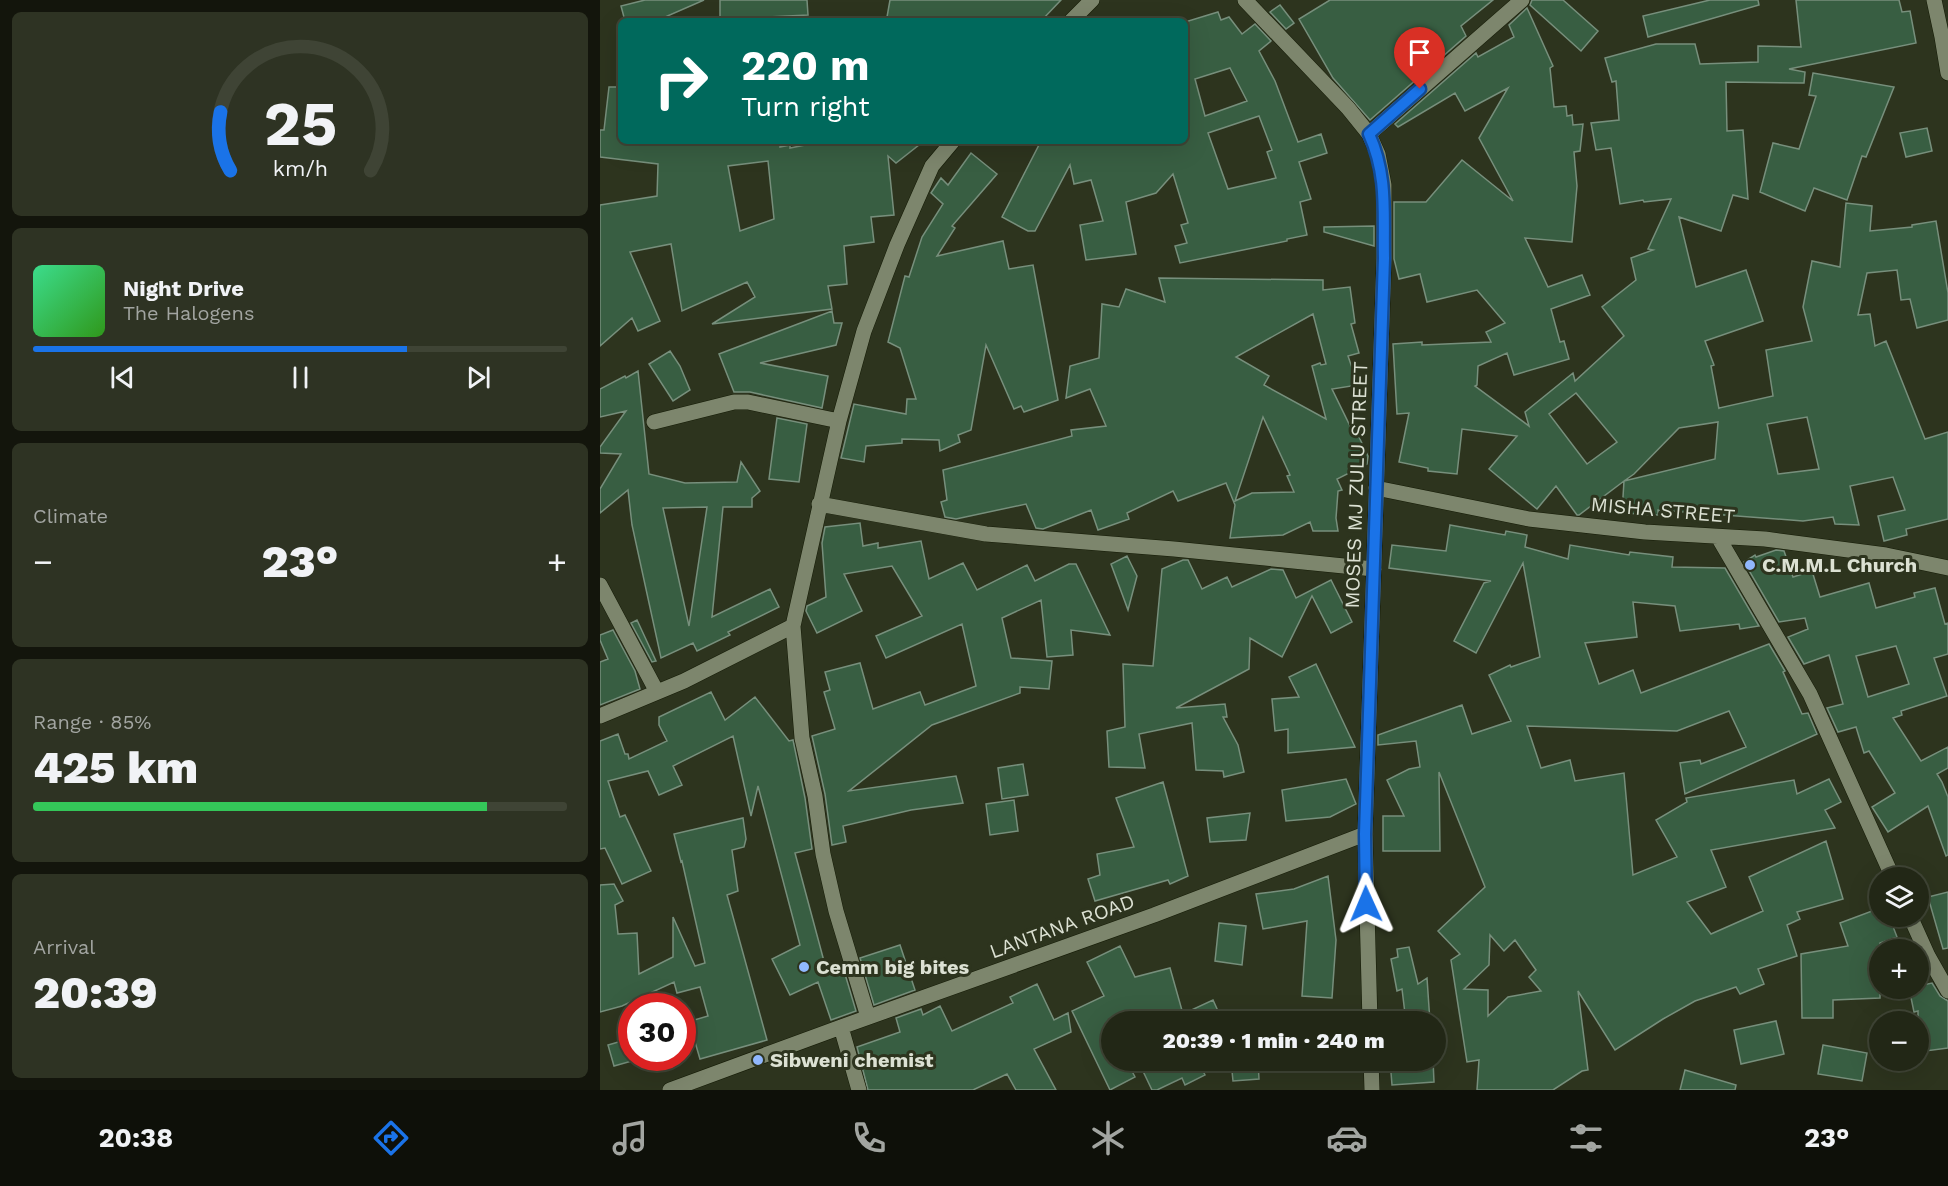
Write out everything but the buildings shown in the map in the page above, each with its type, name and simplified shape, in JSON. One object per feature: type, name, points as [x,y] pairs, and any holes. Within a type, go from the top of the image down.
[{"type":"street","points":[[1074,18],[1092,0]]},
{"type":"street","name":"MOSES MJ ZULU STREET","points":[[1245,0],[1348,108],[1369,134],[1378,154],[1384,185],[1384,258],[1365,834],[1370,1011]]},
{"type":"street","points":[[1369,134],[1522,0]]},
{"type":"street","points":[[1934,0],[1948,73]]},
{"type":"street","points":[[868,1017],[836,911],[824,854],[815,796],[802,738],[793,626],[838,421],[864,331],[897,245],[932,166],[950,144]]},
{"type":"street","points":[[654,422],[734,402],[748,402],[838,421]]},
{"type":"street","name":"MISHA STREET","points":[[1376,488],[1529,519],[1645,532],[1765,539],[1886,555],[1948,568]]},
{"type":"street","points":[[819,504],[986,534],[1174,549],[1374,569]]},
{"type":"street","points":[[1718,537],[1810,694],[1888,867]]},
{"type":"street","points":[[600,585],[657,692]]},
{"type":"street","points":[[600,716],[744,652],[793,626]]},
{"type":"street","name":"LANTANA ROAD","points":[[670,1090],[1154,915],[1365,834]]},
{"type":"street","points":[[1915,927],[1948,991]]},
{"type":"street","points":[[841,1027],[859,1090]]},
{"type":"street","points":[[1371,1071],[1372,1090]]},
{"type":"place","name":"C.M.M.L Church","points":[[1750,565]]},
{"type":"place","name":"Cemm big bites","points":[[804,967]]},
{"type":"place","name":"Sibweni chemist","points":[[758,1060]]},
{"type":"route","points":[[1366,904],[1365,834],[1384,258],[1384,185],[1378,154],[1369,134],[1420,89]]}]
